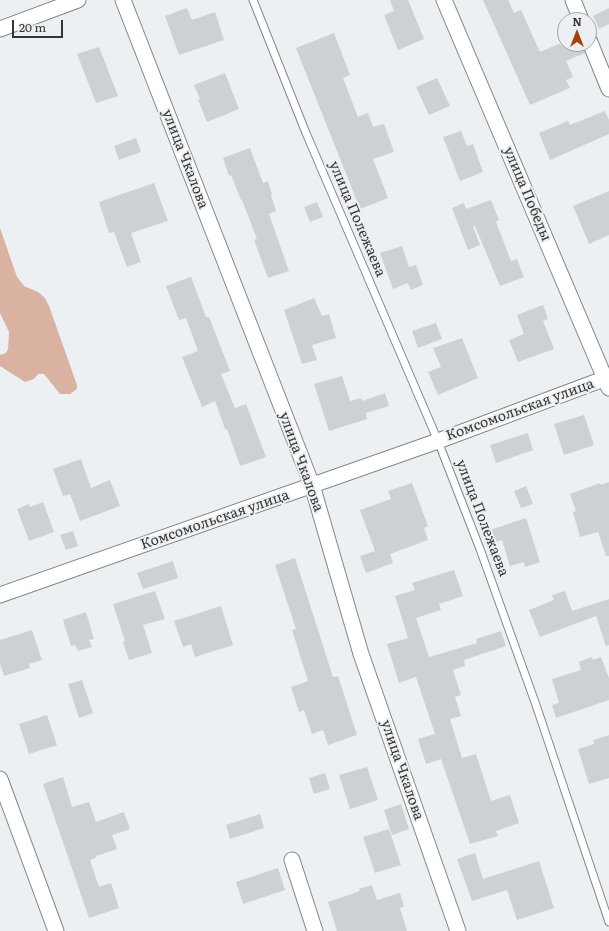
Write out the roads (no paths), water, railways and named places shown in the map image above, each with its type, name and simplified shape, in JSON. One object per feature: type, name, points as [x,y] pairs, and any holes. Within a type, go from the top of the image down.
[{"type":"street","points":[[0,29],[78,0]]},
{"type":"street","name":"улица Чкалова","points":[[123,0],[312,485],[361,654],[458,931]]},
{"type":"street","name":"улица Победы","points":[[444,0],[608,381]]},
{"type":"street","points":[[572,0],[577,12]]},
{"type":"street","points":[[594,52],[609,89]]},
{"type":"street","name":"Комсомольская улица","points":[[0,595],[608,381]]},
{"type":"street","points":[[0,779],[56,931]]},
{"type":"street","points":[[292,860],[315,931]]},
{"type":"lane","name":"улица Полежаева","points":[[253,0],[306,133],[438,441],[480,549],[528,683],[609,922]]}]
